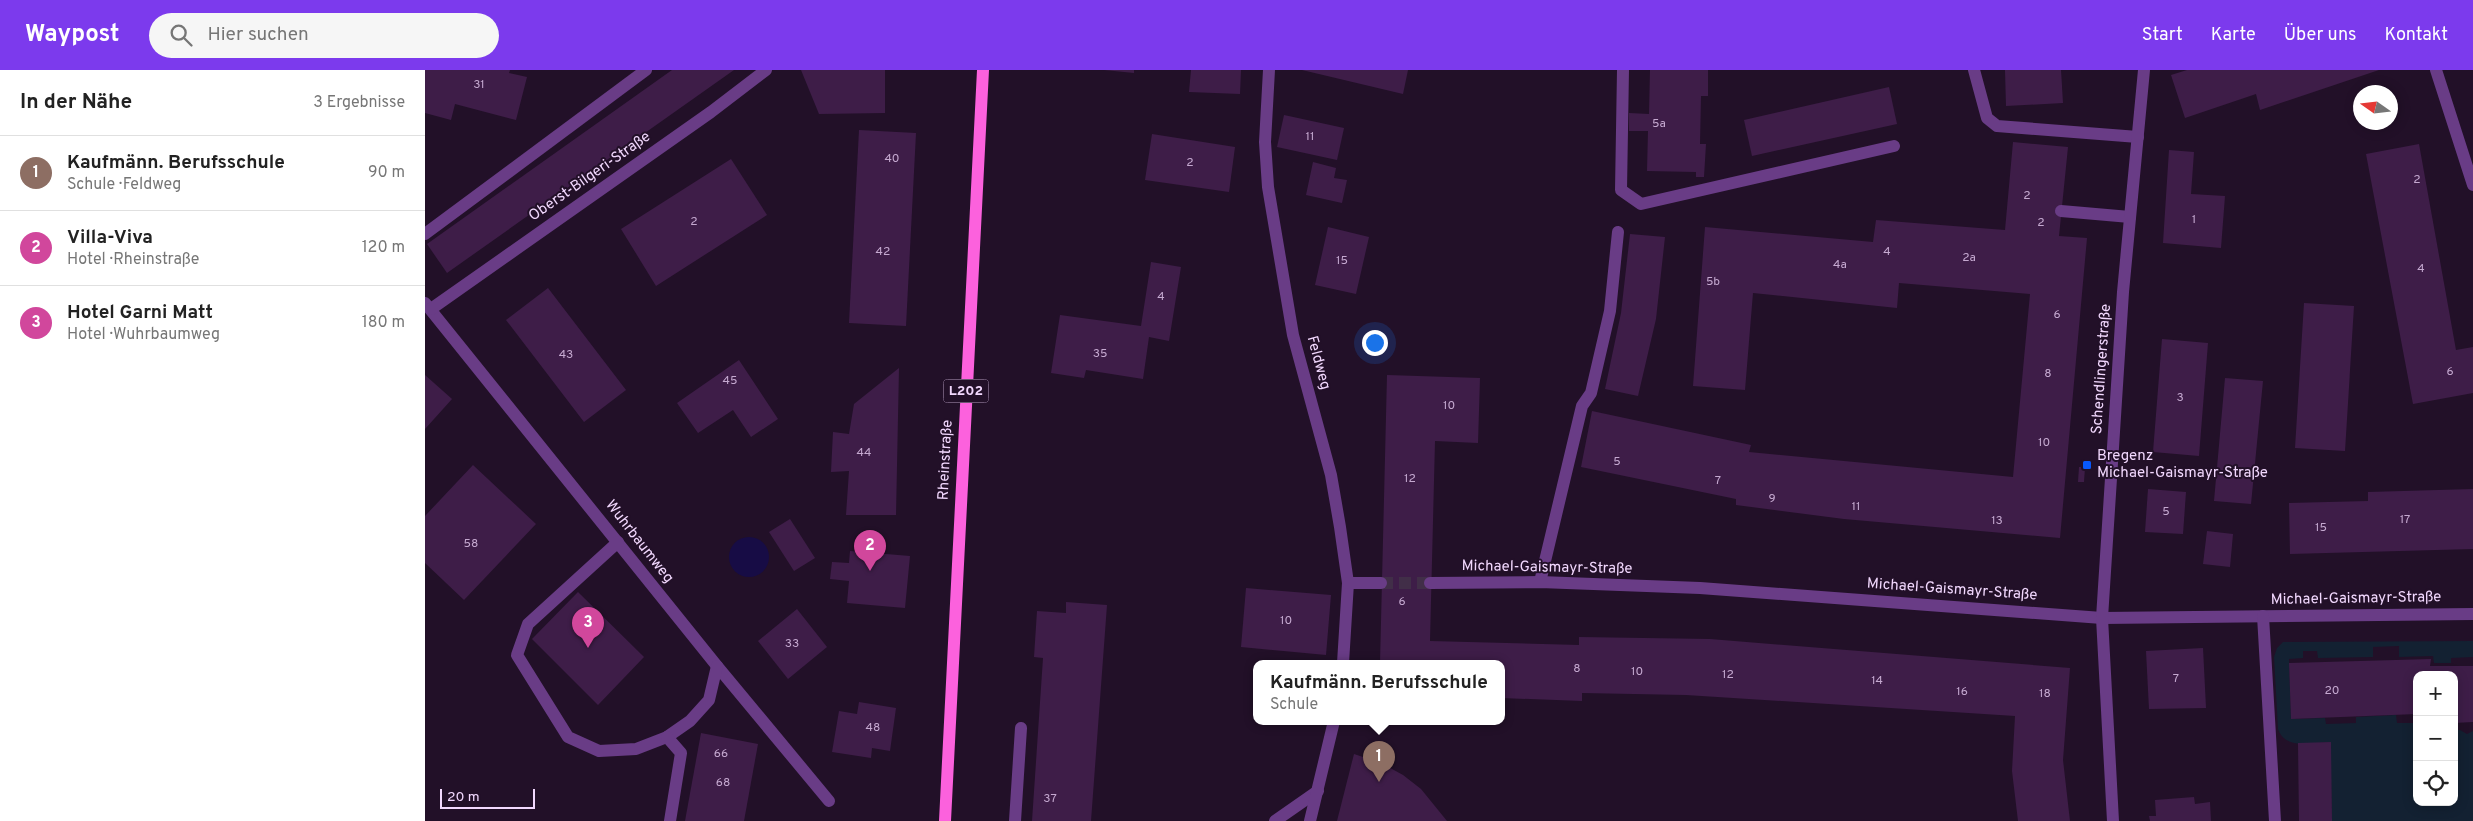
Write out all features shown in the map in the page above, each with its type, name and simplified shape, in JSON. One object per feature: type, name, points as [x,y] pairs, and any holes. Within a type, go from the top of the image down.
[{"type":"main road","name":"Rheinstraße","points":[[945,821],[983,70]]},
{"type":"street","points":[[425,234],[647,70]]},
{"type":"street","name":"Oberst-Bilgeri-Straße","points":[[428,306],[711,112],[766,70]]},
{"type":"street","name":"Feldweg","points":[[1269,70],[1265,142],[1268,187],[1293,334],[1331,475],[1348,582],[1343,660]]},
{"type":"street","points":[[1623,70],[1621,190],[1641,204],[1895,146]]},
{"type":"street","points":[[1974,70],[1987,118],[1997,126],[2138,137]]},
{"type":"street","name":"Schendlingerstraße","points":[[2113,821],[2102,618],[2123,292],[2144,70]]},
{"type":"street","points":[[2436,70],[2473,185]]},
{"type":"street","points":[[2061,211],[2130,217]]},
{"type":"street","points":[[1541,582],[1582,406],[1591,393],[1604,338],[1610,311],[1619,232]]},
{"type":"street","name":"Wuhrbaumweg","points":[[428,306],[717,666],[829,801]]},
{"type":"street","points":[[618,542],[528,624],[517,655],[568,737],[599,751],[636,749],[667,737],[690,721],[709,700],[717,666]]},
{"type":"street","points":[[1348,582],[1381,583]]},
{"type":"street","name":"Michael-Gaismayr-Straße","points":[[1430,583],[1541,582],[1700,588],[2102,618],[2473,614]]},
{"type":"street","points":[[2263,616],[2275,821]]},
{"type":"street","points":[[1311,821],[1333,725]]},
{"type":"street","points":[[1015,821],[1021,728]]},
{"type":"street","points":[[667,737],[681,752],[670,821]]},
{"type":"street","points":[[1275,821],[1319,791]]},
{"type":"shaded area","points":[[753,537],[760,540],[766,546],[769,557],[768,565],[760,574],[753,577],[745,577],[738,574],[730,565],[729,553],[732,546],[741,538]]},
{"type":"shaded area","points":[[2473,641],[2473,657],[2451,658],[2451,663],[2434,663],[2433,656],[2399,657],[2399,646],[2373,647],[2373,657],[2318,658],[2317,651],[2303,651],[2303,658],[2289,659],[2291,719],[2325,718],[2326,724],[2356,723],[2356,717],[2396,715],[2397,723],[2413,723],[2413,806],[2458,806],[2458,730],[2467,734],[2473,731],[2473,821],[2332,821],[2330,742],[2293,743],[2282,736],[2278,729],[2274,657],[2277,648],[2283,642]]},
{"type":"building","points":[[425,70],[510,70],[509,73],[527,77],[516,120],[455,104],[451,120],[425,113]]},
{"type":"building","points":[[672,70],[734,70],[447,273],[427,244]]},
{"type":"building","points":[[801,70],[885,70],[885,113],[819,114]]},
{"type":"building","points":[[1104,70],[1134,70],[1134,73]]},
{"type":"building","points":[[1191,70],[1241,70],[1240,94],[1189,92]]},
{"type":"building","points":[[1302,70],[1408,70],[1403,94]]},
{"type":"building","points":[[1650,70],[1708,70],[1708,96],[1701,96],[1700,144],[1706,144],[1704,177],[1696,177],[1696,172],[1647,171],[1648,131],[1629,131],[1629,113],[1649,114]]},
{"type":"building","points":[[2005,70],[2061,70],[2063,103],[2006,106]]},
{"type":"building","points":[[2187,70],[2379,70],[2260,110],[2256,94],[2185,118],[2171,75]]},
{"type":"building","points":[[1889,87],[1897,124],[1752,156],[1744,120]]},
{"type":"building","points":[[1284,115],[1344,128],[1337,160],[1277,147]]},
{"type":"building","points":[[859,130],[916,133],[906,326],[849,323]]},
{"type":"building","points":[[1152,134],[1235,147],[1229,192],[1145,180]]},
{"type":"building","points":[[2013,142],[2068,147],[2059,236],[2087,238],[2060,538],[1844,519],[1736,505],[1736,499],[1581,467],[1592,411],[1751,445],[1749,452],[2013,477],[2030,294],[1899,283],[1897,308],[1753,293],[1745,390],[1693,386],[1705,227],[1873,242],[1876,220],[2005,230]]},
{"type":"building","points":[[2419,144],[2456,350],[2473,347],[2473,393],[2413,404],[2366,154]]},
{"type":"building","points":[[2169,150],[2194,152],[2191,194],[2225,196],[2221,248],[2163,243]]},
{"type":"building","points":[[731,159],[767,215],[656,286],[621,229]]},
{"type":"building","points":[[1313,162],[1336,168],[1334,178],[1347,180],[1342,203],[1306,195]]},
{"type":"building","points":[[1328,227],[1369,237],[1356,294],[1315,285]]},
{"type":"building","points":[[1630,234],[1665,237],[1656,319],[1638,396],[1605,389],[1621,313]]},
{"type":"building","points":[[1151,262],[1181,267],[1169,341],[1149,337],[1143,379],[1086,370],[1084,378],[1051,373],[1060,315],[1141,326]]},
{"type":"building","points":[[548,288],[626,390],[584,422],[506,320]]},
{"type":"building","points":[[2304,303],[2354,306],[2345,451],[2295,448]]},
{"type":"building","points":[[2162,339],[2208,343],[2199,456],[2153,452]]},
{"type":"building","points":[[739,360],[778,419],[751,437],[733,410],[698,433],[677,403]]},
{"type":"building","points":[[899,368],[896,515],[846,515],[849,471],[831,472],[833,432],[849,434],[854,404]]},
{"type":"building","points":[[425,375],[452,399],[425,429]]},
{"type":"building","points":[[1387,375],[1480,378],[1478,443],[1435,441],[1430,641],[1579,645],[1579,637],[1710,639],[2070,668],[2063,760],[2070,821],[2018,821],[2012,771],[2015,716],[1686,695],[1582,693],[1582,701],[1505,698],[1505,660],[1380,660]]},
{"type":"building","points":[[2225,378],[2263,381],[2251,504],[2214,501]]},
{"type":"building","points":[[473,465],[536,524],[464,600],[425,563],[425,516]]},
{"type":"building","points":[[2079,467],[2085,467],[2084,482],[2078,482]]},
{"type":"building","points":[[2148,489],[2186,492],[2183,534],[2145,532]]},
{"type":"building","points":[[2473,489],[2473,549],[2290,554],[2289,503],[2368,501],[2368,492]]},
{"type":"building","points":[[790,519],[815,558],[794,571],[769,532]]},
{"type":"building","points":[[2207,531],[2233,534],[2230,567],[2203,564]]},
{"type":"building","points":[[850,551],[910,556],[905,608],[847,603],[849,581],[830,579],[832,562],[849,563]]},
{"type":"building","points":[[1246,588],[1331,595],[1326,655],[1241,647]]},
{"type":"building","points":[[578,592],[644,657],[598,705],[532,639]]},
{"type":"building","points":[[1066,602],[1107,605],[1091,821],[1032,821],[1043,658],[1034,657],[1037,611],[1066,613]]},
{"type":"building","points":[[797,609],[827,647],[788,679],[758,641]]},
{"type":"building","points":[[2203,648],[2206,708],[2149,709],[2146,651]]},
{"type":"building","points":[[2431,659],[2430,666],[2473,666],[2473,722],[2458,723],[2458,671],[2413,671],[2413,714],[2291,719],[2289,663]]},
{"type":"building","points":[[859,702],[896,708],[890,751],[872,748],[871,758],[832,752],[839,711],[857,714]]},
{"type":"building","points":[[701,733],[758,744],[744,821],[685,821]]},
{"type":"building","points":[[2331,742],[2332,821],[2299,821],[2298,743]]},
{"type":"building","points":[[1354,754],[1381,763],[1403,775],[1421,789],[1447,821],[1337,821]]},
{"type":"building","points":[[2194,797],[2195,804],[2210,802],[2211,821],[2150,821],[2149,816],[2156,816],[2155,800]]},
{"type":"tunnel","points":[[1381,583],[1430,583]]},
{"type":"place","name":"Bregenz Michael-Gaismayr-Straße","points":[[2087,465]]},
{"type":"place","name":"Villa-Viva","points":[[870,571]]},
{"type":"place","name":"Hotel Garni Matt","points":[[588,648]]},
{"type":"place","name":"Kaufmänn. Berufsschule","points":[[1379,782]]}]
